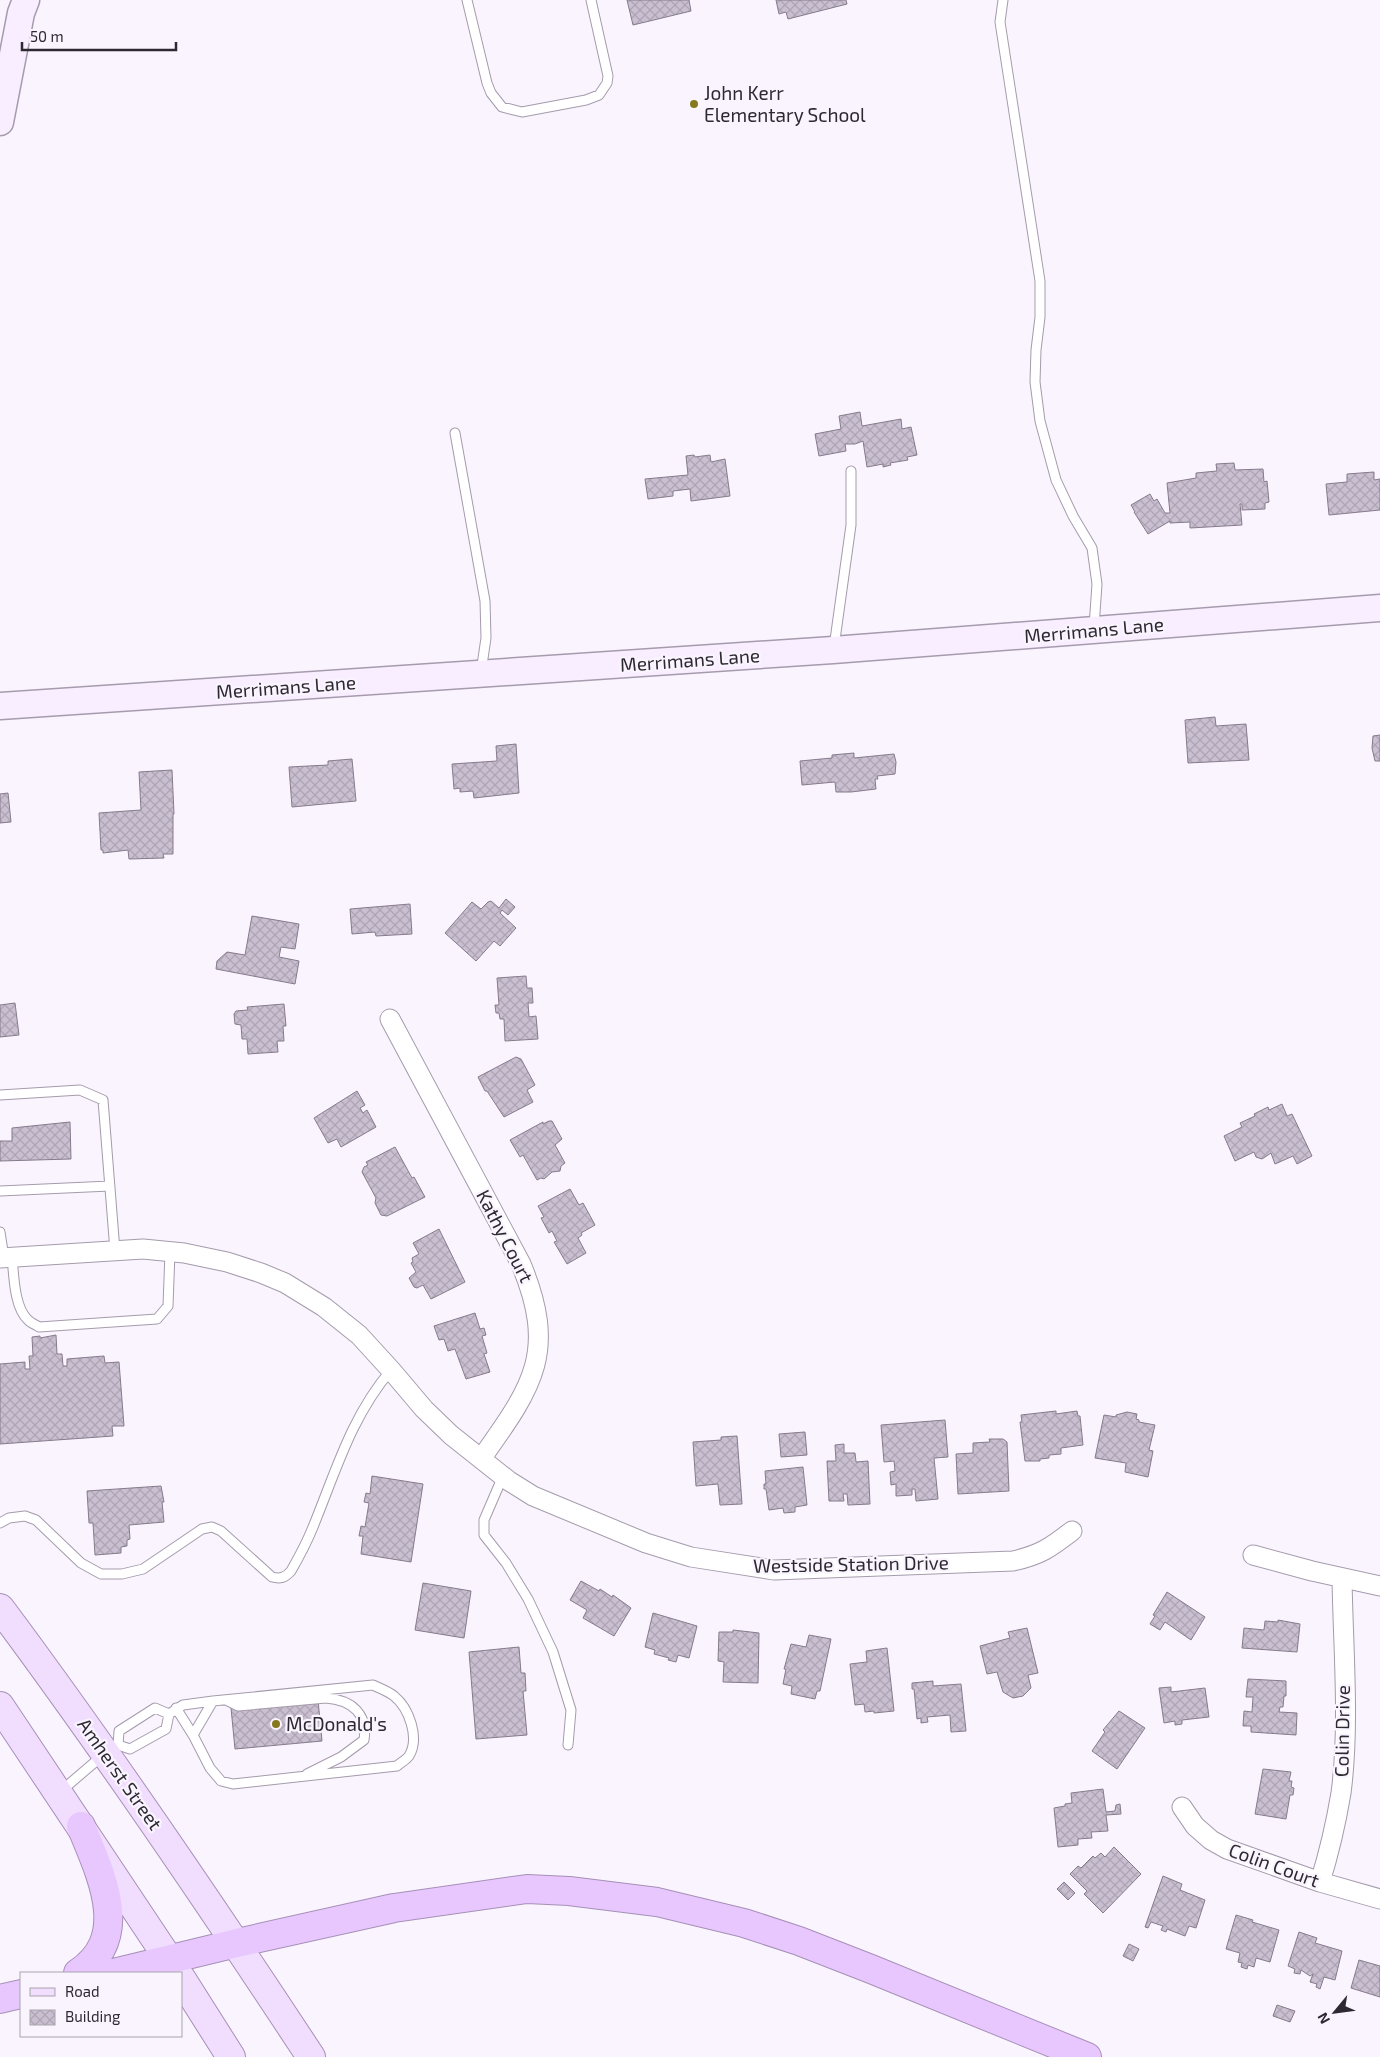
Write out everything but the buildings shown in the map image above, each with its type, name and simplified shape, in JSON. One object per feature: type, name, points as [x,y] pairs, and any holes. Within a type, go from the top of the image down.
[{"type":"highway","points":[[80,1972],[88,1967],[99,1955],[105,1942],[108,1924],[108,1908],[99,1871],[81,1826]]},
{"type":"highway","points":[[134,1972],[177,1970],[237,1943],[394,1908],[527,1889],[570,1891],[658,1902],[744,1923],[799,1941],[1087,2057]]},
{"type":"highway","points":[[0,1999],[20,1994]]},
{"type":"main road","points":[[0,122],[21,14],[26,0]]},
{"type":"main road","name":"Merrimans Lane","points":[[0,706],[833,650],[1380,608]]},
{"type":"main road","name":"Amherst Street","points":[[0,1608],[112,1749],[311,2057]]},
{"type":"main road","points":[[0,1706],[177,1970]]},
{"type":"main road","points":[[182,1978],[231,2057]]},
{"type":"street","name":"Kathy Court","points":[[390,1019],[521,1264],[532,1289],[539,1331],[538,1353],[534,1372],[513,1414],[481,1459]]},
{"type":"street","name":"Westside Station Drive","points":[[5,1258],[115,1251],[143,1250],[170,1252],[227,1262],[285,1283],[324,1307],[359,1336],[424,1409],[503,1476],[533,1496],[646,1543],[691,1557],[774,1570],[1013,1561],[1032,1557],[1047,1550],[1072,1531]]},
{"type":"street","points":[[1253,1555],[1380,1586]]},
{"type":"street","name":"Colin Drive","points":[[1320,1882],[1332,1843],[1341,1792],[1344,1741],[1342,1578]]},
{"type":"street","name":"Colin Court","points":[[1182,1807],[1195,1826],[1212,1840],[1227,1848],[1320,1882],[1380,1899]]},
{"type":"lane","points":[[467,0],[491,93],[502,107],[516,112],[586,100],[599,94],[605,88],[608,76],[591,0]]},
{"type":"lane","points":[[1003,0],[1000,22],[1040,281],[1040,317],[1035,382],[1040,421],[1056,480],[1073,516],[1092,548],[1097,584],[1094,630]]},
{"type":"lane","points":[[455,433],[486,601],[486,638],[481,674]]},
{"type":"lane","points":[[833,650],[851,525],[850,471]]},
{"type":"lane","points":[[0,1095],[80,1090],[103,1100],[115,1251]]},
{"type":"lane","points":[[0,1191],[110,1186]]},
{"type":"lane","points":[[0,1232],[5,1258],[20,1306],[28,1320],[39,1326],[157,1318],[168,1306],[170,1252]]},
{"type":"lane","points":[[0,1523],[9,1518],[25,1516],[36,1520],[81,1563],[101,1574],[122,1574],[143,1569],[202,1529],[212,1527],[221,1531],[272,1577],[278,1579],[287,1576],[313,1528],[341,1453],[363,1408],[391,1370]]},
{"type":"lane","points":[[503,1476],[484,1520],[484,1534],[528,1599],[553,1652],[571,1710],[568,1745]]},
{"type":"lane","points":[[58,1793],[112,1749],[119,1731],[155,1708],[173,1711],[212,1701],[373,1685],[393,1694],[401,1704],[411,1723],[413,1744],[408,1757],[397,1766],[233,1784],[221,1781],[210,1768],[194,1735],[173,1711]]},
{"type":"lane","points":[[225,1700],[238,1706],[326,1698],[340,1699],[349,1703],[359,1713],[366,1728],[364,1740],[341,1757],[300,1777]]},
{"type":"lane","points":[[194,1735],[212,1701]]},
{"type":"lane","points":[[112,1749],[130,1749],[159,1734],[166,1729],[173,1711]]},
{"type":"place","name":"John Kerr Elementary School","points":[[694,104]]},
{"type":"place","name":"McDonald's","points":[[276,1724]]}]
